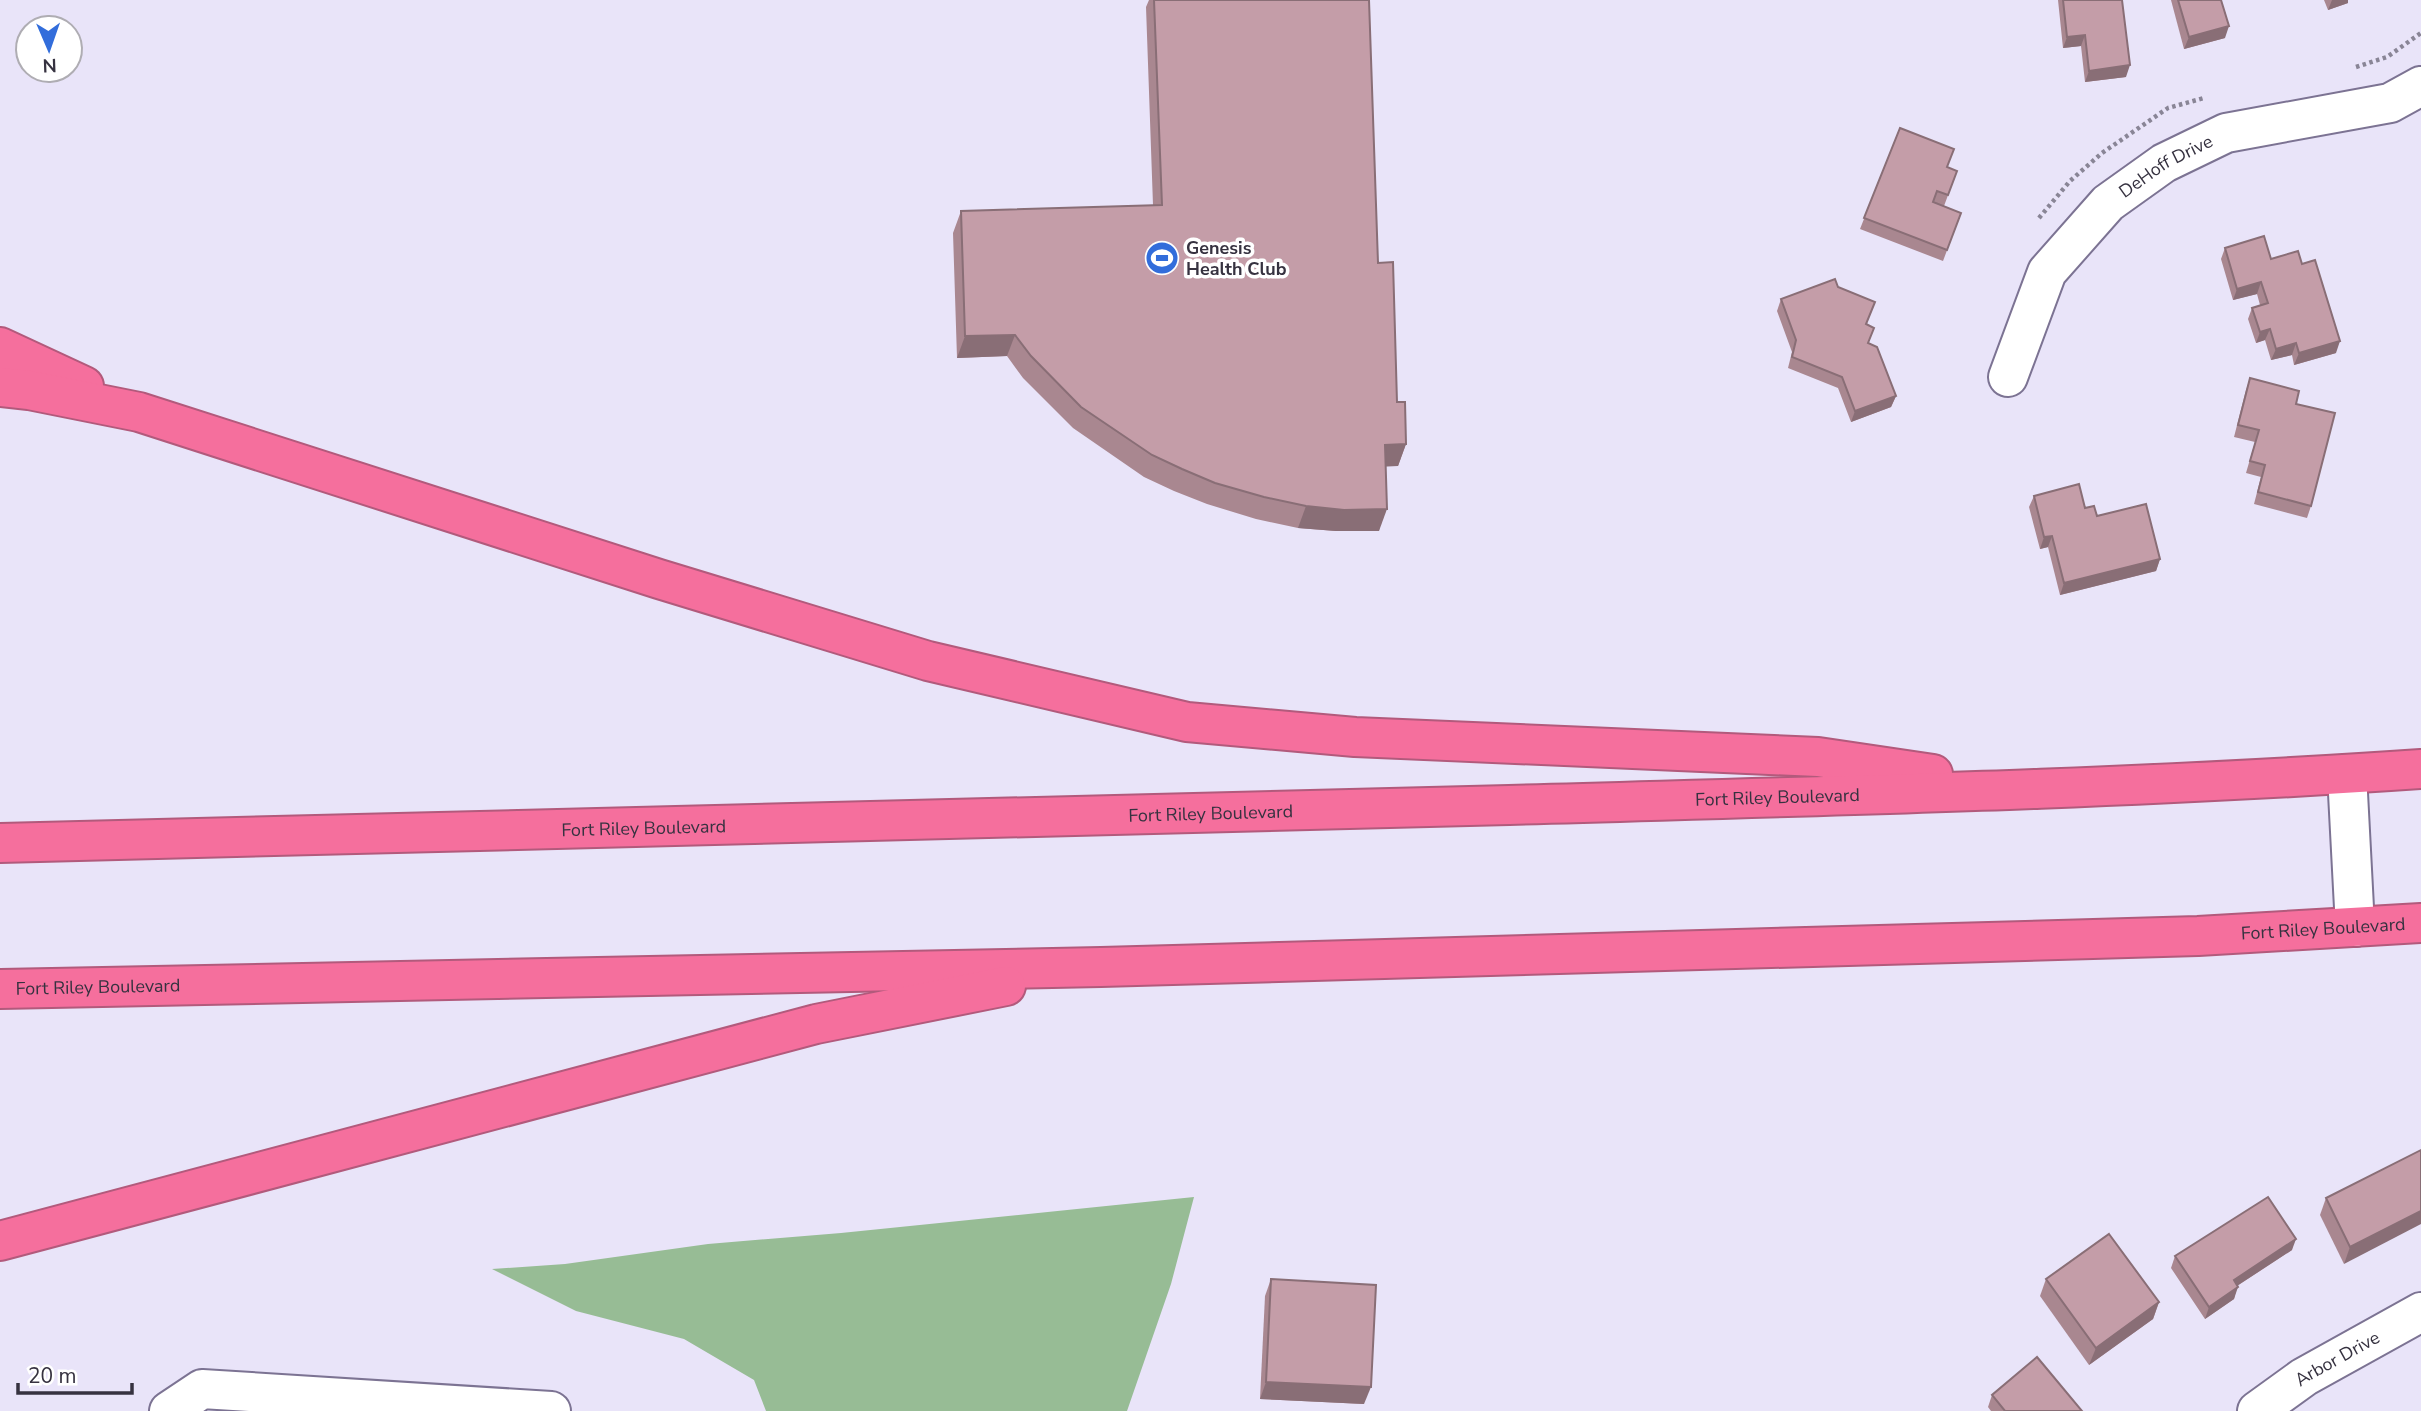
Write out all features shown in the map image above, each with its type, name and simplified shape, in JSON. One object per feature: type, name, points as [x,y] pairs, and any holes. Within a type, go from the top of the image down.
[{"type":"highway","points":[[0,347],[139,412]]},
{"type":"highway","points":[[0,387],[29,390],[139,412],[646,575],[928,661],[1187,722],[1355,737],[1818,757],[2028,789]]},
{"type":"highway","name":"Fort Riley Boulevard","points":[[0,843],[973,821],[2028,789],[2421,769]]},
{"type":"highway","name":"Fort Riley Boulevard","points":[[0,989],[1101,967],[2198,936],[2421,923]]},
{"type":"highway","points":[[2355,927],[2421,932]]},
{"type":"highway","points":[[0,1241],[803,1028],[1101,967]]},
{"type":"street","name":"DeHoff Drive","points":[[2008,377],[2047,272],[2108,203],[2164,163],[2227,133],[2390,103],[2421,86]]},
{"type":"street","points":[[2347,774],[2355,927]]},
{"type":"street","name":"Arbor Drive","points":[[2257,1411],[2304,1377],[2421,1312]]},
{"type":"street","points":[[169,1411],[202,1389],[551,1411]]},
{"type":"green space","points":[[1194,1197],[1171,1284],[1127,1411],[766,1411],[754,1380],[684,1339],[576,1311],[492,1269],[565,1264],[708,1244]]},
{"type":"building","name":"Genesis Health Club","points":[[1154,0],[1369,0],[1378,263],[1393,262],[1397,402],[1405,402],[1406,444],[1385,445],[1387,509],[1344,510],[1306,506],[1215,483],[1152,455],[1081,407],[1031,356],[1015,335],[965,336],[961,211],[1162,205]]},
{"type":"building","points":[[2063,0],[2122,0],[2130,65],[2089,71],[2085,35],[2067,37]]},
{"type":"building","points":[[2178,0],[2221,0],[2229,26],[2189,37]]},
{"type":"building","points":[[1900,128],[1954,149],[1947,167],[1957,171],[1948,195],[1937,191],[1933,202],[1961,213],[1947,250],[1864,218]]},
{"type":"building","points":[[2264,236],[2271,259],[2298,251],[2302,264],[2315,260],[2340,341],[2299,353],[2296,343],[2276,349],[2270,329],[2260,332],[2252,308],[2268,303],[2261,282],[2237,289],[2225,248]]},
{"type":"building","points":[[1835,279],[1838,287],[1875,302],[1866,324],[1874,328],[1868,343],[1877,347],[1896,396],[1855,411],[1842,377],[1792,357],[1796,340],[1781,299]]},
{"type":"building","points":[[2250,378],[2299,391],[2296,404],[2335,413],[2311,506],[2258,492],[2265,465],[2250,461],[2259,430],[2238,425]]},
{"type":"building","points":[[2079,484],[2085,508],[2094,506],[2097,516],[2146,504],[2160,559],[2064,583],[2052,536],[2044,537],[2034,496]]},
{"type":"building","points":[[2421,1150],[2421,1211],[2350,1247],[2326,1198]]},
{"type":"building","points":[[2268,1197],[2296,1239],[2234,1280],[2238,1287],[2209,1307],[2175,1256]]},
{"type":"building","points":[[2109,1234],[2159,1302],[2096,1348],[2046,1279]]},
{"type":"building","points":[[1271,1279],[1376,1285],[1371,1387],[1266,1382]]},
{"type":"building","points":[[2037,1357],[2082,1411],[2005,1411],[1992,1395]]},
{"type":"place","name":"Genesis Health Club","points":[[1162,258]]}]
